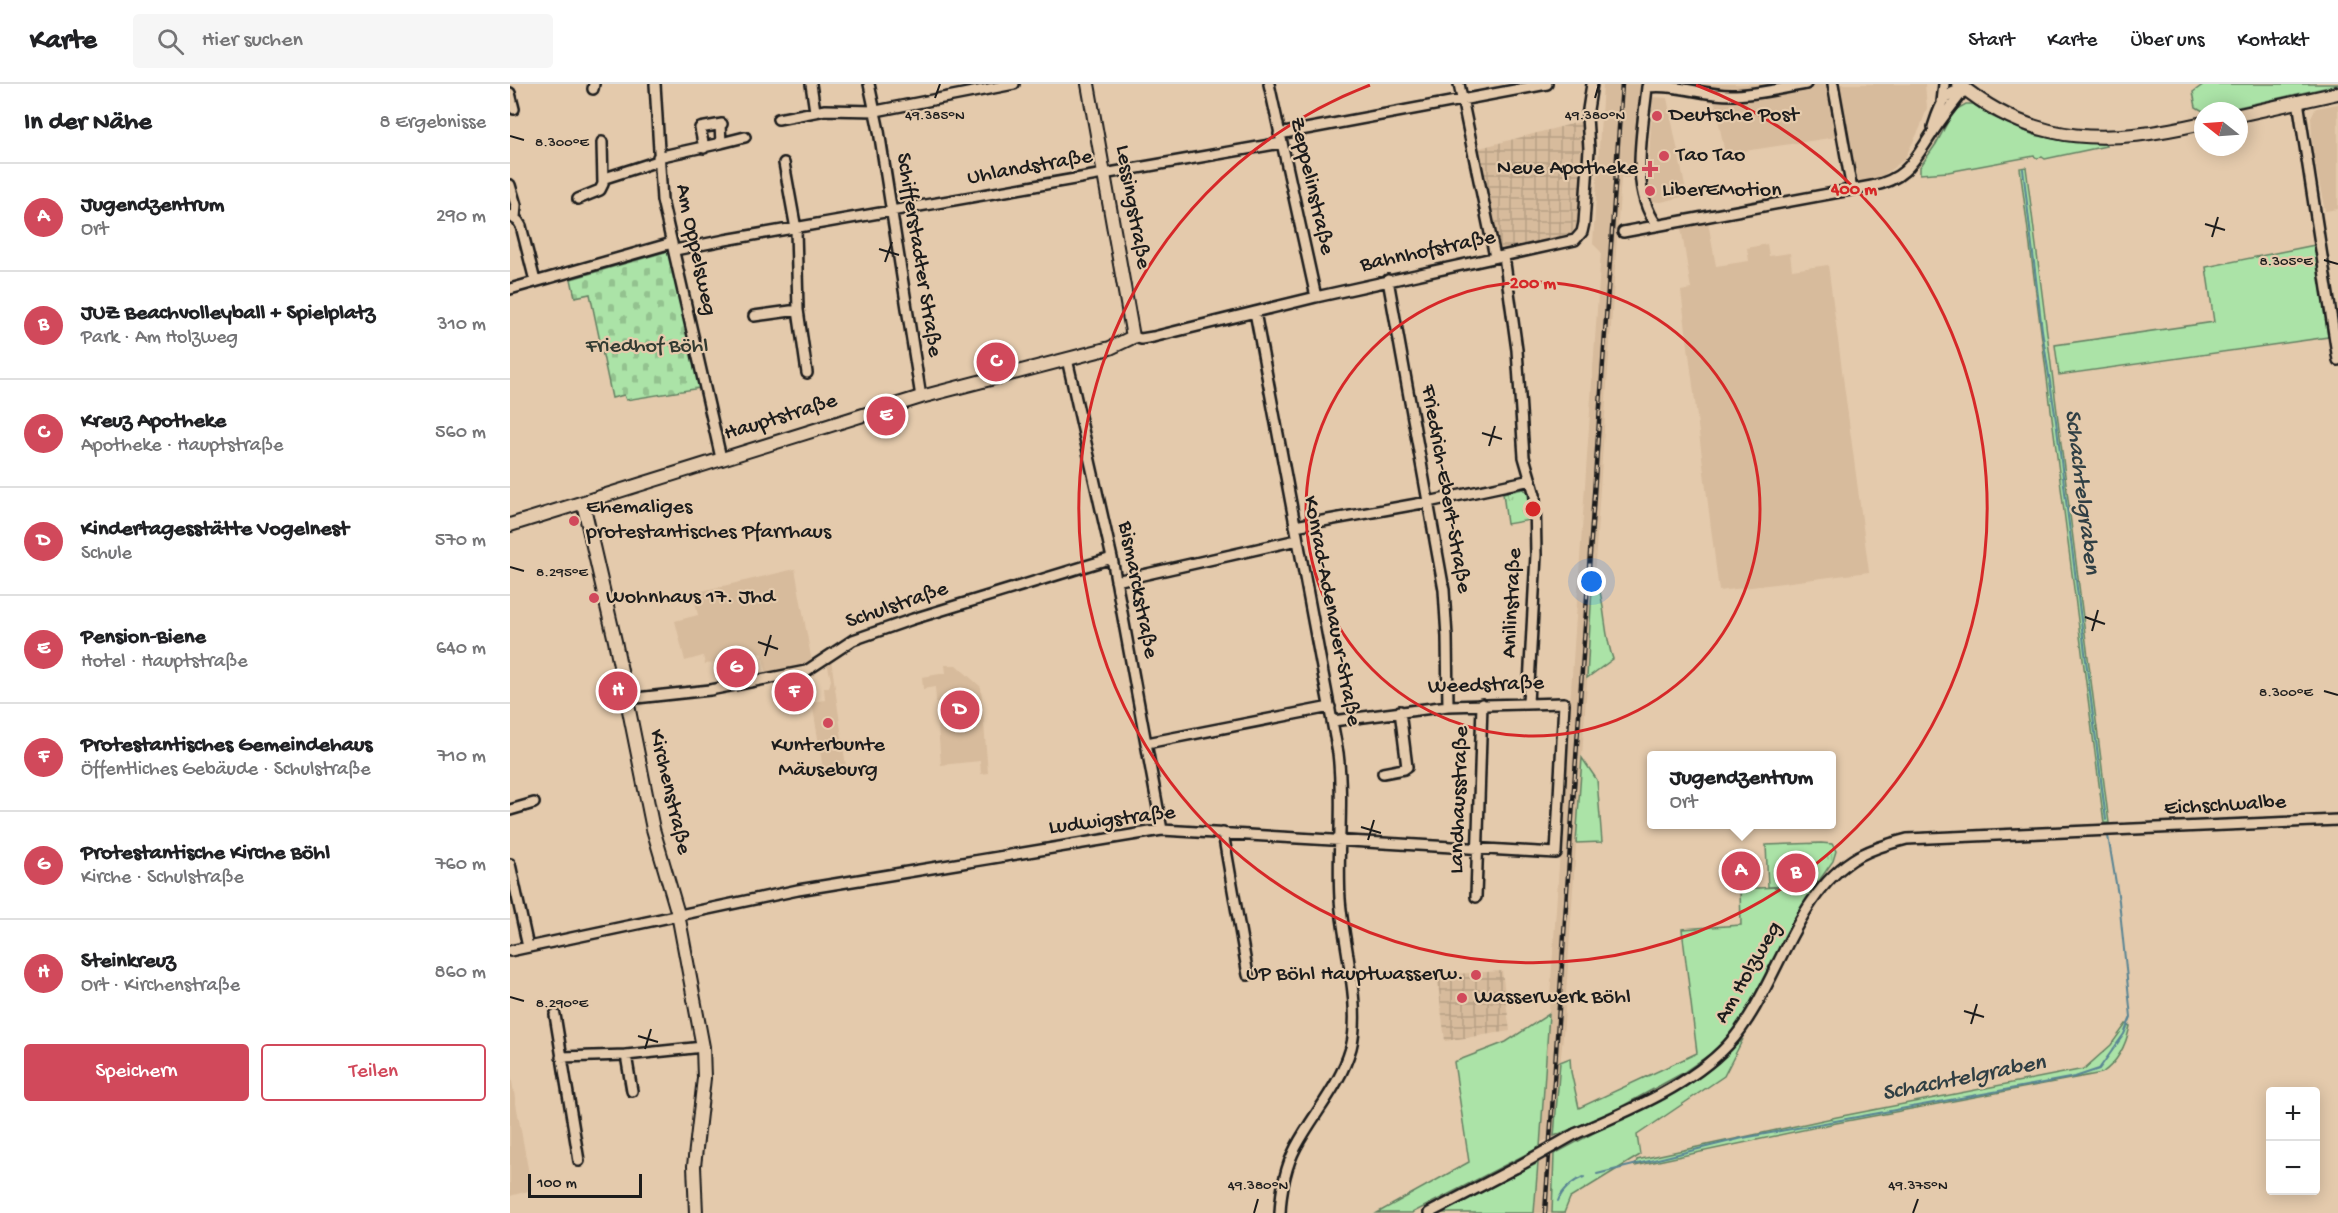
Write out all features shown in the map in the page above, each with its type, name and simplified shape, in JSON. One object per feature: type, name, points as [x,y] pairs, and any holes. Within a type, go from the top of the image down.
[{"type":"street","name":"Am Oppelsweg","points":[[655,84],[662,200],[721,458]]},
{"type":"street","points":[[811,84],[815,111]]},
{"type":"street","name":"Schifferstadter Straße","points":[[869,84],[876,111],[921,397]]},
{"type":"street","points":[[778,119],[815,111],[876,111],[1014,84]]},
{"type":"street","name":"Lessingstraße","points":[[1088,84],[1133,337]]},
{"type":"street","name":"Zeppelinstraße","points":[[1269,84],[1316,297]]},
{"type":"street","name":"Anilinstraße","points":[[1459,84],[1500,256],[1517,350],[1523,448],[1535,495],[1536,555],[1528,703]]},
{"type":"street","name":"Uhlandstraße","points":[[510,289],[674,247],[796,229],[1105,175],[1547,84]]},
{"type":"street","name":"Bahnhofstraße","points":[[1133,337],[1153,337],[1388,280],[1569,242],[1579,237],[1582,232],[1589,148],[1587,116],[1592,84]]},
{"type":"street","points":[[1657,225],[1647,208],[1641,184],[1647,87],[1660,84],[1679,85],[1732,95],[1806,84]]},
{"type":"street","points":[[1833,84],[1852,190]]},
{"type":"street","points":[[1623,231],[1884,184],[1900,176],[1922,151],[1942,103],[1944,84]]},
{"type":"street","points":[[1930,135],[1962,87]]},
{"type":"street","points":[[1942,103],[1952,92],[1962,87]]},
{"type":"street","points":[[1962,87],[1993,108],[2023,122],[2074,136],[2128,137],[2194,125]]},
{"type":"street","points":[[510,93],[514,109]]},
{"type":"street","points":[[2248,113],[2338,93]]},
{"type":"street","points":[[2298,101],[2335,326],[2338,360]]},
{"type":"street","points":[[704,148],[700,128],[721,124],[721,143]]},
{"type":"street","points":[[604,178],[658,159],[745,137]]},
{"type":"street","points":[[578,200],[600,190],[604,178],[602,142]]},
{"type":"street","points":[[784,163],[796,229],[798,310],[807,373]]},
{"type":"street","points":[[510,185],[516,205],[513,217],[521,226],[535,281]]},
{"type":"street","name":"Friedrich-Ebert-Straße","points":[[1388,280],[1445,599],[1448,706]]},
{"type":"street","points":[[754,316],[798,310]]},
{"type":"street","name":"Konrad-Adenauer-Straße","points":[[1255,312],[1333,721],[1341,785],[1339,885],[1353,1001],[1352,1044],[1336,1085],[1292,1155],[1285,1176],[1280,1213]]},
{"type":"street","name":"Hauptstraße","points":[[510,525],[921,397],[1110,348],[1133,337]]},
{"type":"street","name":"Bismarckstraße","points":[[1067,359],[1113,558],[1162,830]]},
{"type":"street","points":[[1295,526],[1428,502],[1531,480]]},
{"type":"street","name":"Kirchenstraße","points":[[583,503],[627,699],[653,829],[678,914],[703,1047],[704,1078],[694,1166],[696,1213]]},
{"type":"street","points":[[1116,581],[1298,540]]},
{"type":"street","name":"Schulstraße","points":[[627,699],[710,690],[806,671],[853,640],[1113,558]]},
{"type":"street","name":"Weedstraße","points":[[1333,721],[1448,706],[1564,703],[1556,853]]},
{"type":"street","name":"Landhausstraße","points":[[1476,897],[1482,704]]},
{"type":"street","points":[[1147,743],[1330,707]]},
{"type":"street","points":[[1383,772],[1407,767],[1400,711]]},
{"type":"street","points":[[510,810],[534,803]]},
{"type":"street","name":"Eichschwalbe","points":[[2114,831],[2338,820]]},
{"type":"street","name":"Ludwigstraße","points":[[510,951],[798,890],[1162,830],[1556,853]]},
{"type":"street","name":"Am Holzweg","points":[[1429,1213],[1575,1134],[1618,1115],[1684,1080],[1714,1059],[1750,1018],[1821,890],[1859,856],[1907,839],[2114,831]]},
{"type":"street","points":[[1223,833],[1248,975]]},
{"type":"street","points":[[510,864],[528,948]]},
{"type":"street","points":[[555,1015],[579,1161]]},
{"type":"street","points":[[561,1057],[626,1055],[703,1047]]},
{"type":"street","points":[[626,1055],[632,1091]]},
{"type":"shaded area","points":[[1603,84],[1644,84],[1644,99],[1635,163],[1629,178],[1621,177],[1564,1023],[1554,1136],[1540,1143],[1601,252],[1593,244]]},
{"type":"shaded area","points":[[1679,84],[1925,84],[1927,108],[1904,160],[1878,179],[1858,183],[1849,135],[1725,154],[1715,103],[1679,93]]},
{"type":"shaded area","points":[[1653,97],[1667,98],[1687,196],[1661,202],[1646,201]]},
{"type":"shaded area","points":[[2338,104],[2338,209],[2325,211],[2313,153],[2311,117],[2316,108]]},
{"type":"shaded area","points":[[1583,121],[1585,144],[1582,217],[1567,240],[1497,253],[1476,149]]},
{"type":"shaded area","points":[[1708,222],[1716,266],[1749,261],[1747,248],[1767,244],[1769,256],[1790,253],[1792,270],[1828,265],[1869,572],[1719,591],[1681,291],[1691,289],[1681,227]]},
{"type":"shaded area","points":[[795,569],[812,662],[807,666],[767,675],[762,653],[717,663],[705,664],[703,656],[685,661],[675,621],[698,615],[693,593]]},
{"type":"shaded area","name":"Kunterbunte Mäuseburg","points":[[831,659],[847,774],[829,776],[823,769],[812,702],[825,700],[824,688],[829,687],[831,680],[827,662]]},
{"type":"shaded area","points":[[945,665],[956,665],[981,687],[988,773],[981,774],[980,761],[941,765],[935,687],[923,689],[922,677],[946,673]]},
{"type":"shaded area","points":[[1502,971],[1510,1031],[1445,1041],[1437,975]]},
{"type":"shaded area","points":[[510,1071],[532,1190],[510,1196]]},
{"type":"shaded area","points":[[1554,1154],[1552,1213],[1534,1213],[1538,1163]]},
{"type":"green space","points":[[2204,84],[2338,84],[2248,105],[2248,102],[2195,102],[2193,92]]},
{"type":"green space","points":[[1966,104],[1973,104],[1989,115],[2034,135],[2106,146],[2045,159],[2034,156],[1948,172],[1920,174],[1920,167],[1951,116]]},
{"type":"green space","points":[[2026,167],[2109,823],[2104,823],[2020,168]]},
{"type":"green space","points":[[2315,245],[2328,337],[2059,375],[2055,345],[2214,322],[2206,267]]},
{"type":"green space","name":"Friedhof Böhl","points":[[672,250],[701,388],[626,400],[624,395],[612,398],[590,294],[575,297],[571,279]]},
{"type":"green space","points":[[1523,489],[1528,492],[1530,520],[1507,524],[1503,493]]},
{"type":"green space","points":[[1592,588],[1599,588],[1613,659],[1587,678]]},
{"type":"green space","points":[[1582,758],[1597,780],[1602,842],[1576,843]]},
{"type":"green space","points":[[1832,844],[1836,851],[1833,861],[1816,885],[1768,887],[1766,845]]},
{"type":"green space","points":[[1816,885],[1736,1030],[1713,1052],[1681,1074],[1606,1115],[1554,1136],[1560,1062],[1570,1058],[1579,1108],[1697,1053],[1682,929],[1741,925],[1740,889]]},
{"type":"green space","points":[[1549,1014],[1540,1147],[1412,1213],[1377,1213],[1469,1162],[1454,1062],[1506,1042]]},
{"type":"green space","points":[[2126,1024],[2130,1026],[2124,1046],[2113,1064],[2102,1073],[1831,1124],[1635,1166],[1637,1160],[1837,1117],[2084,1069],[2111,1045]]},
{"type":"green space","points":[[1743,1039],[1724,1076],[1637,1135],[1640,1155],[1570,1198],[1564,1213],[1552,1213],[1554,1154],[1678,1088],[1715,1065]]},
{"type":"green space","points":[[1538,1163],[1534,1213],[1440,1213]]},
{"type":"waterway","name":"Schachtelgraben","points":[[2023,169],[2106,820]]},
{"type":"waterway","name":"Schachtelgraben","points":[[1597,1174],[1743,1138],[2075,1077],[2099,1069],[2124,1034],[2131,1017],[2119,901],[2108,836]]},
{"type":"waterway","name":"Schachtelgraben","points":[[1558,1201],[1569,1186],[1584,1177]]},
{"type":"railway","points":[[1545,1213],[1622,84]]},
{"type":"place","name":"Deutsche Post","points":[[1657,116]]},
{"type":"place","name":"Tao Tao","points":[[1664,156]]},
{"type":"place","name":"Neue Apotheke","points":[[1650,169]]},
{"type":"place","name":"LiberEMotion","points":[[1650,191]]},
{"type":"place","name":"Kreuz Apotheke","points":[[996,362]]},
{"type":"place","name":"Pension-Biene","points":[[886,416]]},
{"type":"place","name":"Ehemaliges protestantisches Pfarrhaus","points":[[574,521]]},
{"type":"place","name":"Wohnhaus 17. Jhd","points":[[594,598]]},
{"type":"place","name":"Protestantische Kirche Böhl","points":[[736,668]]},
{"type":"place","name":"Steinkreuz","points":[[618,691]]},
{"type":"place","name":"Protestantisches Gemeindehaus","points":[[794,692]]},
{"type":"place","name":"Kindertagesstätte Vogelnest","points":[[960,710]]},
{"type":"place","name":"Kunterbunte Mäuseburg","points":[[828,723]]},
{"type":"place","name":"Jugendzentrum","points":[[1741,871]]},
{"type":"place","name":"JUZ Beachvolleyball + Spielplatz","points":[[1796,873]]},
{"type":"place","name":"UP Böhl Hauptwasserw.","points":[[1476,975]]},
{"type":"place","name":"Wasserwerk Böhl","points":[[1462,998]]}]
